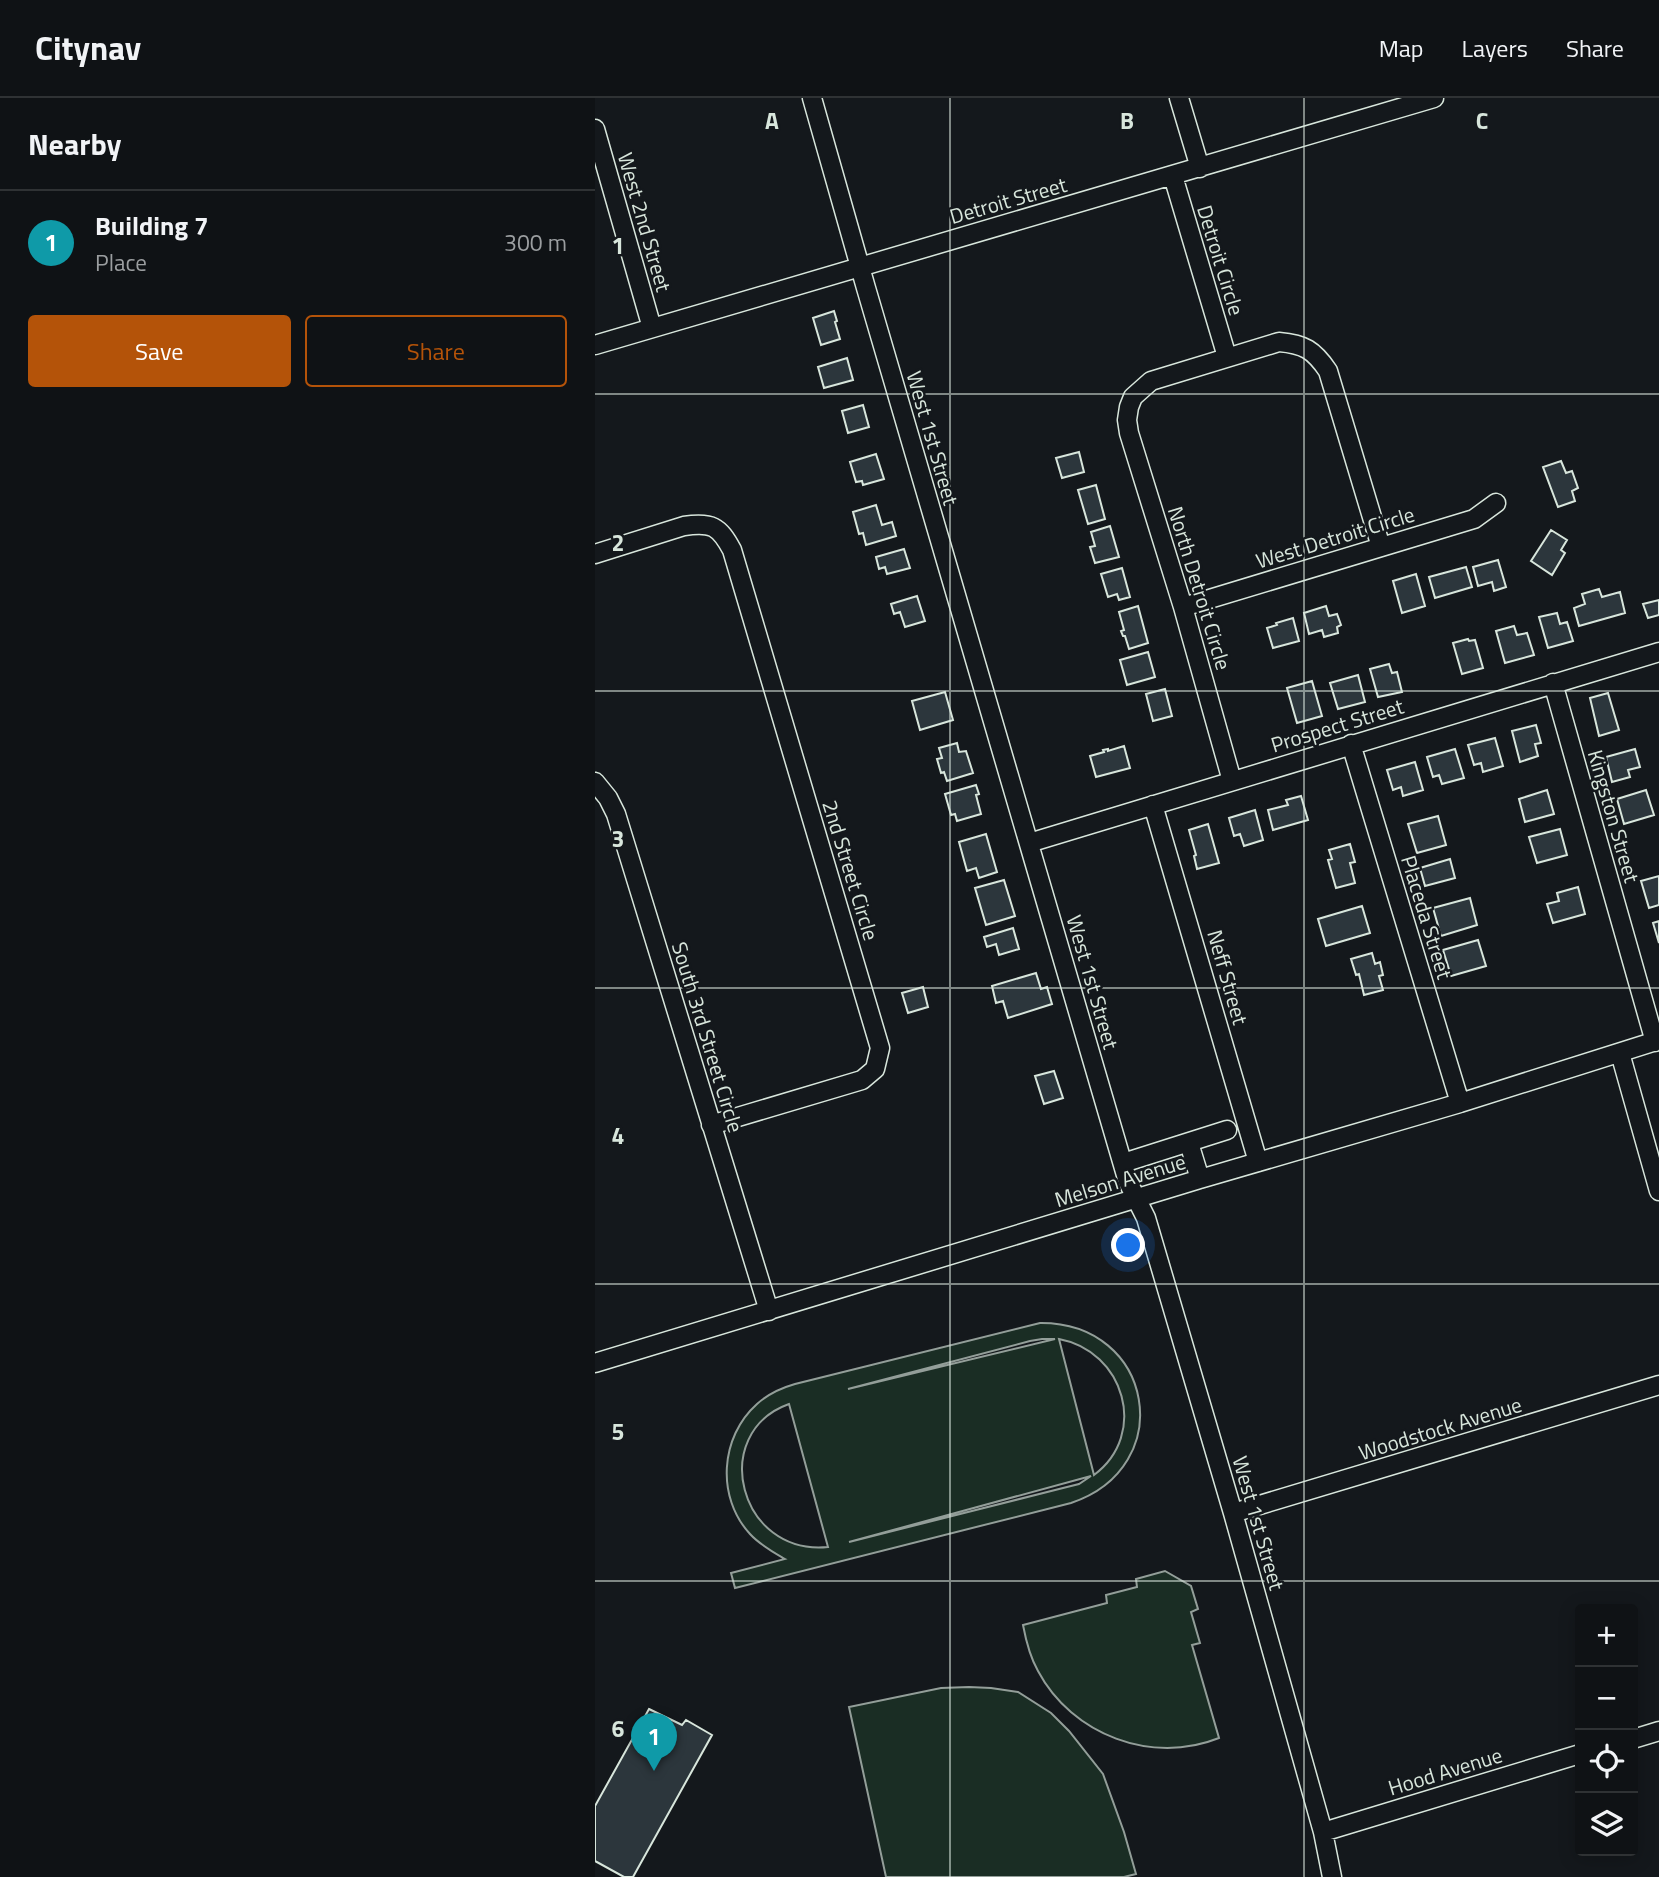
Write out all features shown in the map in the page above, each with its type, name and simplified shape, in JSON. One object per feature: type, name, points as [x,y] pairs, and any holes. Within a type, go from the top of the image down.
[{"type":"street","name":"West 1st Street","points":[[812,98],[1128,1182],[1146,1218],[1233,1513],[1322,1832],[1332,1877]]},
{"type":"street","points":[[1179,98],[1200,168]]},
{"type":"street","name":"Detroit Street","points":[[595,345],[1434,98]]},
{"type":"street","name":"West 2nd Street","points":[[595,129],[652,328]]},
{"type":"street","name":"Detroit Circle","points":[[1173,176],[1227,357]]},
{"type":"street","points":[[1227,357],[1279,342],[1306,347],[1319,358],[1328,371],[1381,547]]},
{"type":"street","name":"North Detroit Circle","points":[[1227,357],[1151,381],[1133,397],[1127,420],[1232,781]]},
{"type":"street","name":"West Detroit Circle","points":[[1183,607],[1474,519],[1496,503]]},
{"type":"street","name":"2nd Street Circle","points":[[595,554],[699,523],[710,525],[723,534],[732,550],[880,1048],[876,1069],[862,1080],[711,1125]]},
{"type":"street","name":"Prospect Street","points":[[1029,843],[1659,652]]},
{"type":"street","name":"Kingston Street","points":[[1553,683],[1657,1041]]},
{"type":"street","name":"Placeda Street","points":[[1351,744],[1459,1103]]},
{"type":"street","name":"South 3rd Street Circle","points":[[595,782],[616,814],[769,1311]]},
{"type":"street","name":"Neff Street","points":[[1153,805],[1258,1162]]},
{"type":"street","name":"Melson Avenue","points":[[595,1363],[1657,1041]]},
{"type":"street","points":[[1620,1053],[1659,1191]]},
{"type":"street","points":[[1123,1163],[1227,1130]]},
{"type":"street","points":[[1189,1143],[1201,1179]]},
{"type":"street","name":"Woodstock Avenue","points":[[1233,1513],[1659,1385]]},
{"type":"street","points":[[1638,1737],[1659,1731]]},
{"type":"street","name":"Hood Avenue","points":[[1322,1832],[1575,1756]]},
{"type":"green space","points":[[1040,1323],[1078,1329],[1108,1346],[1128,1370],[1139,1399],[1139,1430],[1128,1460],[1105,1485],[1071,1503],[735,1588],[731,1573],[785,1559],[758,1542],[739,1519],[728,1485],[730,1450],[736,1433],[757,1404],[775,1392],[795,1384]],"holes":[[[1055,1339],[848,1389],[1030,1341]],[[1059,1339],[1081,1347],[1100,1360],[1113,1376],[1121,1396],[1124,1417],[1121,1438],[1111,1458],[1094,1475]],[[789,1404],[828,1547],[797,1545],[773,1533],[755,1513],[745,1490],[742,1464],[748,1440],[764,1419]],[[1091,1476],[1079,1484],[849,1542]]]},
{"type":"green space","points":[[1165,1571],[1191,1586],[1198,1609],[1191,1612],[1200,1643],[1192,1645],[1219,1738],[1167,1748],[1141,1746],[1116,1739],[1071,1712],[1053,1693],[1038,1671],[1023,1625],[1107,1603],[1106,1595],[1137,1587],[1136,1579]]},
{"type":"green space","points":[[969,1687],[1018,1692],[1051,1713],[1069,1731],[1103,1774],[1136,1874],[1124,1877],[886,1877],[849,1707],[941,1688]]},
{"type":"building","points":[[834,311],[840,339],[821,345],[813,318]]},
{"type":"building","points":[[847,358],[853,380],[824,388],[818,367]]},
{"type":"building","points":[[863,405],[869,427],[848,433],[842,411]]},
{"type":"building","points":[[1079,452],[1084,472],[1062,478],[1056,458]]},
{"type":"building","points":[[876,454],[884,479],[863,485],[862,481],[856,482],[850,462]]},
{"type":"building","points":[[1561,461],[1566,473],[1572,471],[1578,488],[1572,491],[1575,501],[1558,507],[1543,467]]},
{"type":"building","points":[[1096,485],[1105,519],[1088,524],[1078,490]]},
{"type":"building","points":[[876,505],[882,525],[892,522],[896,536],[866,545],[863,533],[859,534],[853,512]]},
{"type":"building","points":[[1110,526],[1119,557],[1095,563],[1090,547],[1095,546],[1091,532]]},
{"type":"building","points":[[1551,530],[1567,540],[1561,550],[1565,553],[1552,575],[1531,561]]},
{"type":"building","points":[[904,549],[910,568],[887,574],[885,567],[879,569],[876,557]]},
{"type":"building","points":[[1498,560],[1506,587],[1494,591],[1492,582],[1478,586],[1473,567]]},
{"type":"building","points":[[1466,567],[1472,587],[1435,598],[1429,577]]},
{"type":"building","points":[[1122,568],[1130,597],[1119,600],[1117,594],[1108,597],[1101,574]]},
{"type":"building","points":[[1416,574],[1425,606],[1402,613],[1393,581]]},
{"type":"building","points":[[1599,589],[1602,597],[1620,592],[1625,613],[1579,626],[1574,608],[1585,604],[1582,594]]},
{"type":"building","points":[[917,596],[925,621],[905,627],[900,612],[894,614],[891,604]]},
{"type":"building","points":[[1659,600],[1659,615],[1648,618],[1643,604]]},
{"type":"building","points":[[1138,606],[1148,643],[1129,649],[1121,631],[1124,630],[1119,612]]},
{"type":"building","points":[[1326,606],[1329,616],[1337,614],[1341,625],[1337,627],[1338,633],[1324,637],[1322,630],[1309,634],[1304,613]]},
{"type":"building","points":[[1557,613],[1560,624],[1567,622],[1573,641],[1548,648],[1539,617]]},
{"type":"building","points":[[1293,618],[1299,641],[1273,648],[1267,628]]},
{"type":"building","points":[[1514,626],[1517,635],[1527,633],[1534,655],[1505,663],[1496,631]]},
{"type":"building","points":[[1475,640],[1483,668],[1462,674],[1453,643]]},
{"type":"building","points":[[1148,652],[1155,677],[1127,685],[1120,660]]},
{"type":"building","points":[[1389,664],[1392,673],[1397,672],[1402,692],[1378,697],[1370,669]]},
{"type":"building","points":[[1358,675],[1365,702],[1338,709],[1330,683]]},
{"type":"building","points":[[1312,681],[1322,716],[1297,723],[1287,688]]},
{"type":"building","points":[[1165,689],[1172,716],[1153,721],[1146,694]]},
{"type":"building","points":[[945,692],[953,720],[920,730],[912,701]]},
{"type":"building","points":[[1608,693],[1619,730],[1599,736],[1590,698]]},
{"type":"building","points":[[1536,725],[1541,743],[1535,744],[1538,756],[1520,762],[1512,731]]},
{"type":"building","points":[[1495,738],[1503,766],[1483,772],[1481,763],[1474,765],[1468,745]]},
{"type":"building","points":[[957,743],[959,752],[966,751],[973,773],[947,781],[944,772],[941,773],[937,759],[942,758],[939,748]]},
{"type":"building","points":[[1124,746],[1130,768],[1096,777],[1090,756]]},
{"type":"building","points":[[1455,749],[1464,778],[1442,784],[1439,775],[1433,777],[1427,757]]},
{"type":"building","points":[[1635,749],[1640,767],[1628,770],[1630,777],[1612,782],[1606,757]]},
{"type":"building","points":[[1415,762],[1423,790],[1403,796],[1401,787],[1393,790],[1387,770]]},
{"type":"building","points":[[976,785],[981,814],[957,821],[955,814],[951,815],[945,794]]},
{"type":"building","points":[[1547,790],[1554,814],[1525,822],[1519,799]]},
{"type":"building","points":[[1646,790],[1654,815],[1624,824],[1617,799]]},
{"type":"building","points":[[1301,796],[1308,820],[1273,830],[1268,810],[1288,805],[1286,800]]},
{"type":"building","points":[[1255,810],[1263,840],[1244,846],[1240,834],[1234,836],[1229,818]]},
{"type":"building","points":[[1438,816],[1446,845],[1417,853],[1408,824]]},
{"type":"building","points":[[1208,824],[1219,863],[1197,869],[1189,830]]},
{"type":"building","points":[[1560,829],[1567,855],[1537,863],[1529,837]]},
{"type":"building","points":[[986,834],[997,872],[979,878],[976,868],[967,871],[959,842]]},
{"type":"building","points":[[1350,844],[1355,862],[1350,863],[1355,883],[1336,888],[1328,860],[1332,859],[1329,850]]},
{"type":"building","points":[[1450,859],[1455,878],[1425,886],[1420,868]]},
{"type":"building","points":[[1659,876],[1659,905],[1649,908],[1641,881]]},
{"type":"building","points":[[1004,880],[1015,916],[986,925],[975,888]]},
{"type":"building","points":[[1578,887],[1585,914],[1553,923],[1547,904],[1559,901],[1557,893]]},
{"type":"building","points":[[1470,898],[1477,925],[1441,936],[1433,908]]},
{"type":"building","points":[[1362,906],[1370,933],[1326,946],[1318,919]]},
{"type":"building","points":[[1659,921],[1659,943],[1653,923]]},
{"type":"building","points":[[1013,928],[1019,949],[999,955],[996,944],[987,947],[984,937]]},
{"type":"building","points":[[1478,940],[1486,966],[1451,976],[1443,950]]},
{"type":"building","points":[[1372,953],[1375,964],[1380,962],[1383,975],[1379,976],[1383,990],[1364,995],[1359,974],[1356,975],[1351,959]]},
{"type":"building","points":[[1036,973],[1041,989],[1047,987],[1052,1004],[1008,1018],[1003,1001],[996,1003],[992,986]]},
{"type":"building","points":[[923,987],[928,1007],[908,1013],[902,993]]},
{"type":"building","points":[[1054,1071],[1063,1098],[1044,1104],[1035,1076]]},
{"type":"building","points":[[649,1709],[682,1725],[686,1720],[712,1735],[633,1877],[624,1877],[595,1861],[595,1806]]},
{"type":"place","name":"Building 7","points":[[654,1771]]}]
